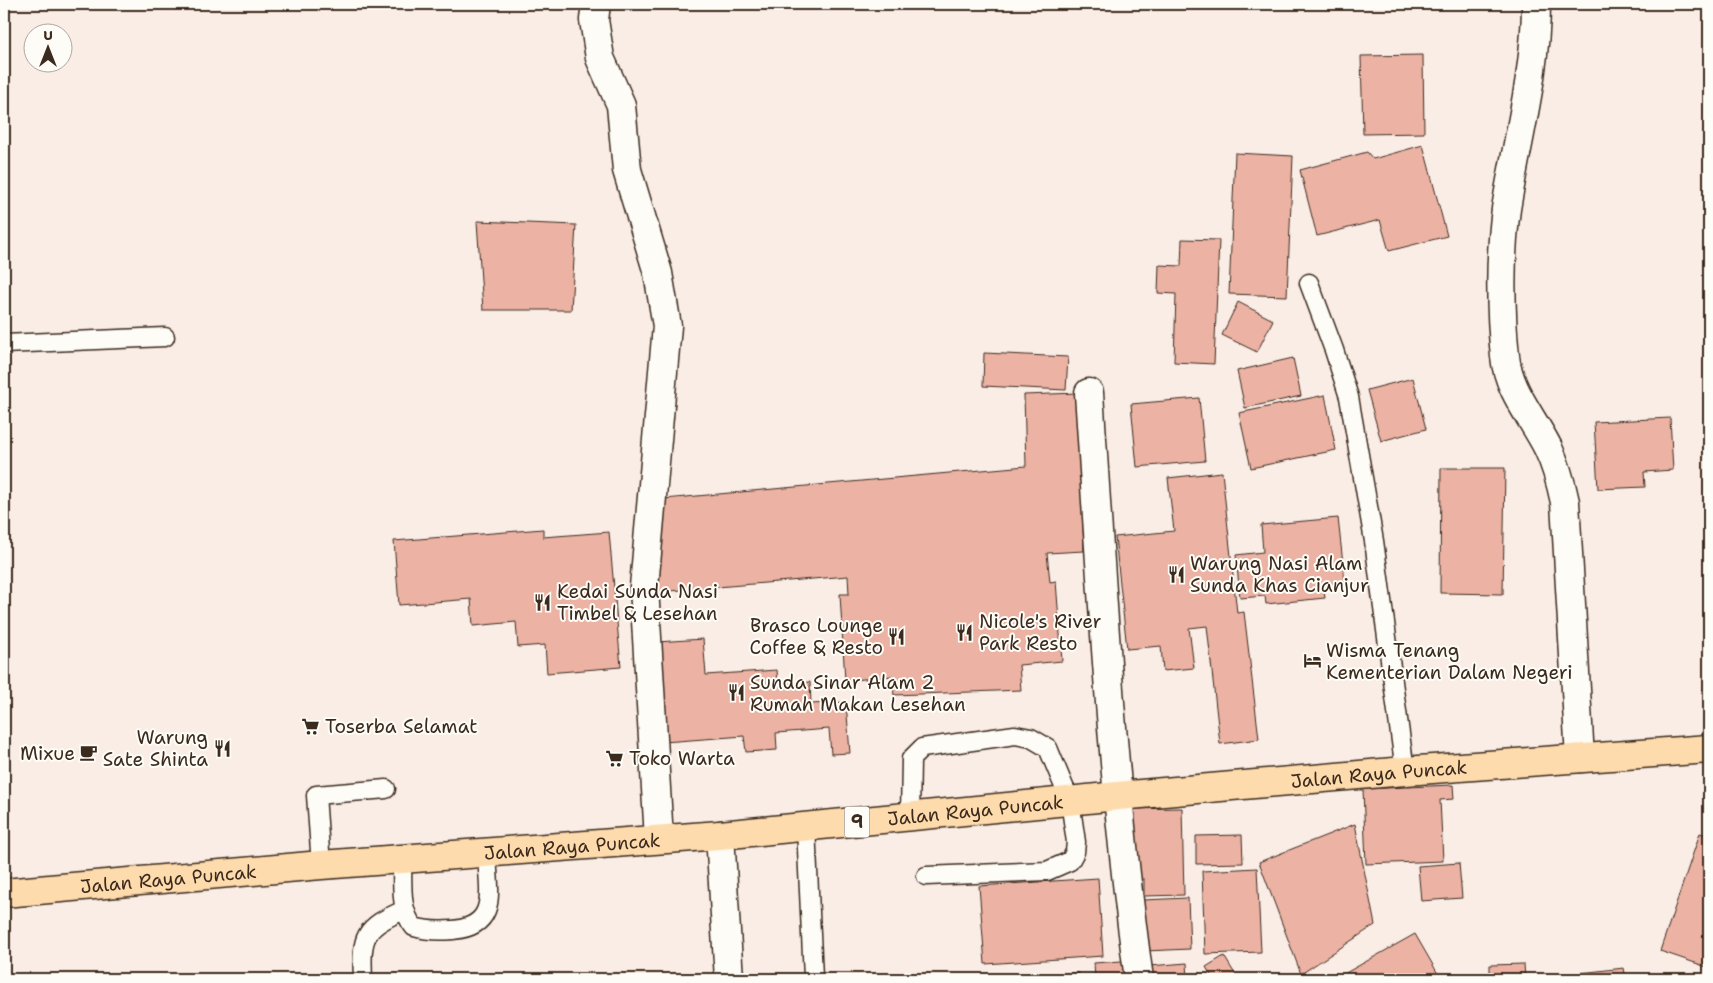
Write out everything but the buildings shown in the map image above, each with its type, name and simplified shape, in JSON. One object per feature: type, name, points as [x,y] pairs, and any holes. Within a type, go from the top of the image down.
[{"type":"highway","name":"Jalan Raya Puncak","points":[[4,893],[720,835],[1118,796],[1405,771],[1709,749]]},
{"type":"street","points":[[596,4],[594,20],[600,58],[620,105],[626,170],[658,273],[667,326],[644,587],[659,839]]},
{"type":"street","points":[[1536,4],[1536,26],[1530,82],[1506,211],[1503,258],[1505,358],[1511,381],[1548,448],[1559,474],[1565,502],[1580,758]]},
{"type":"street","points":[[1089,393],[1110,721],[1125,884],[1139,979]]},
{"type":"street","points":[[720,835],[729,979]]},
{"type":"lane","points":[[1309,283],[1349,397],[1374,541],[1405,771]]},
{"type":"lane","points":[[4,344],[165,336]]},
{"type":"lane","points":[[910,817],[911,759],[922,748],[1015,735],[1032,738],[1048,748],[1070,801],[1076,842],[1075,852],[1070,861],[1060,867],[1047,871],[926,876]]},
{"type":"lane","points":[[321,866],[316,795],[386,789]]},
{"type":"lane","points":[[806,827],[813,977]]},
{"type":"lane","points":[[402,860],[404,910],[408,921],[414,927],[425,930],[466,929],[479,923],[485,916],[489,893],[487,854]]},
{"type":"lane","points":[[363,979],[362,950],[365,939],[381,920],[404,910]]},
{"type":"place","name":"Warung Nasi Alam Sunda Khas Cianjur","points":[[1176,574]]},
{"type":"place","name":"Kedai Sunda Nasi Timbel & Lesehan","points":[[543,602]]},
{"type":"place","name":"Nicole's River Park Resto","points":[[965,632]]},
{"type":"place","name":"Brasco Lounge Coffee & Resto","points":[[897,636]]},
{"type":"place","name":"Wisma Tenang Kementerian Dalam Negeri","points":[[1312,661]]},
{"type":"place","name":"Sunda Sinar Alam 2 Rumah Makan Lesehan","points":[[736,693]]},
{"type":"place","name":"Toserba Selamat","points":[[311,726]]},
{"type":"place","name":"Warung Sate Shinta","points":[[222,748]]},
{"type":"place","name":"Mixue","points":[[89,753]]},
{"type":"place","name":"Toko Warta","points":[[615,758]]}]
